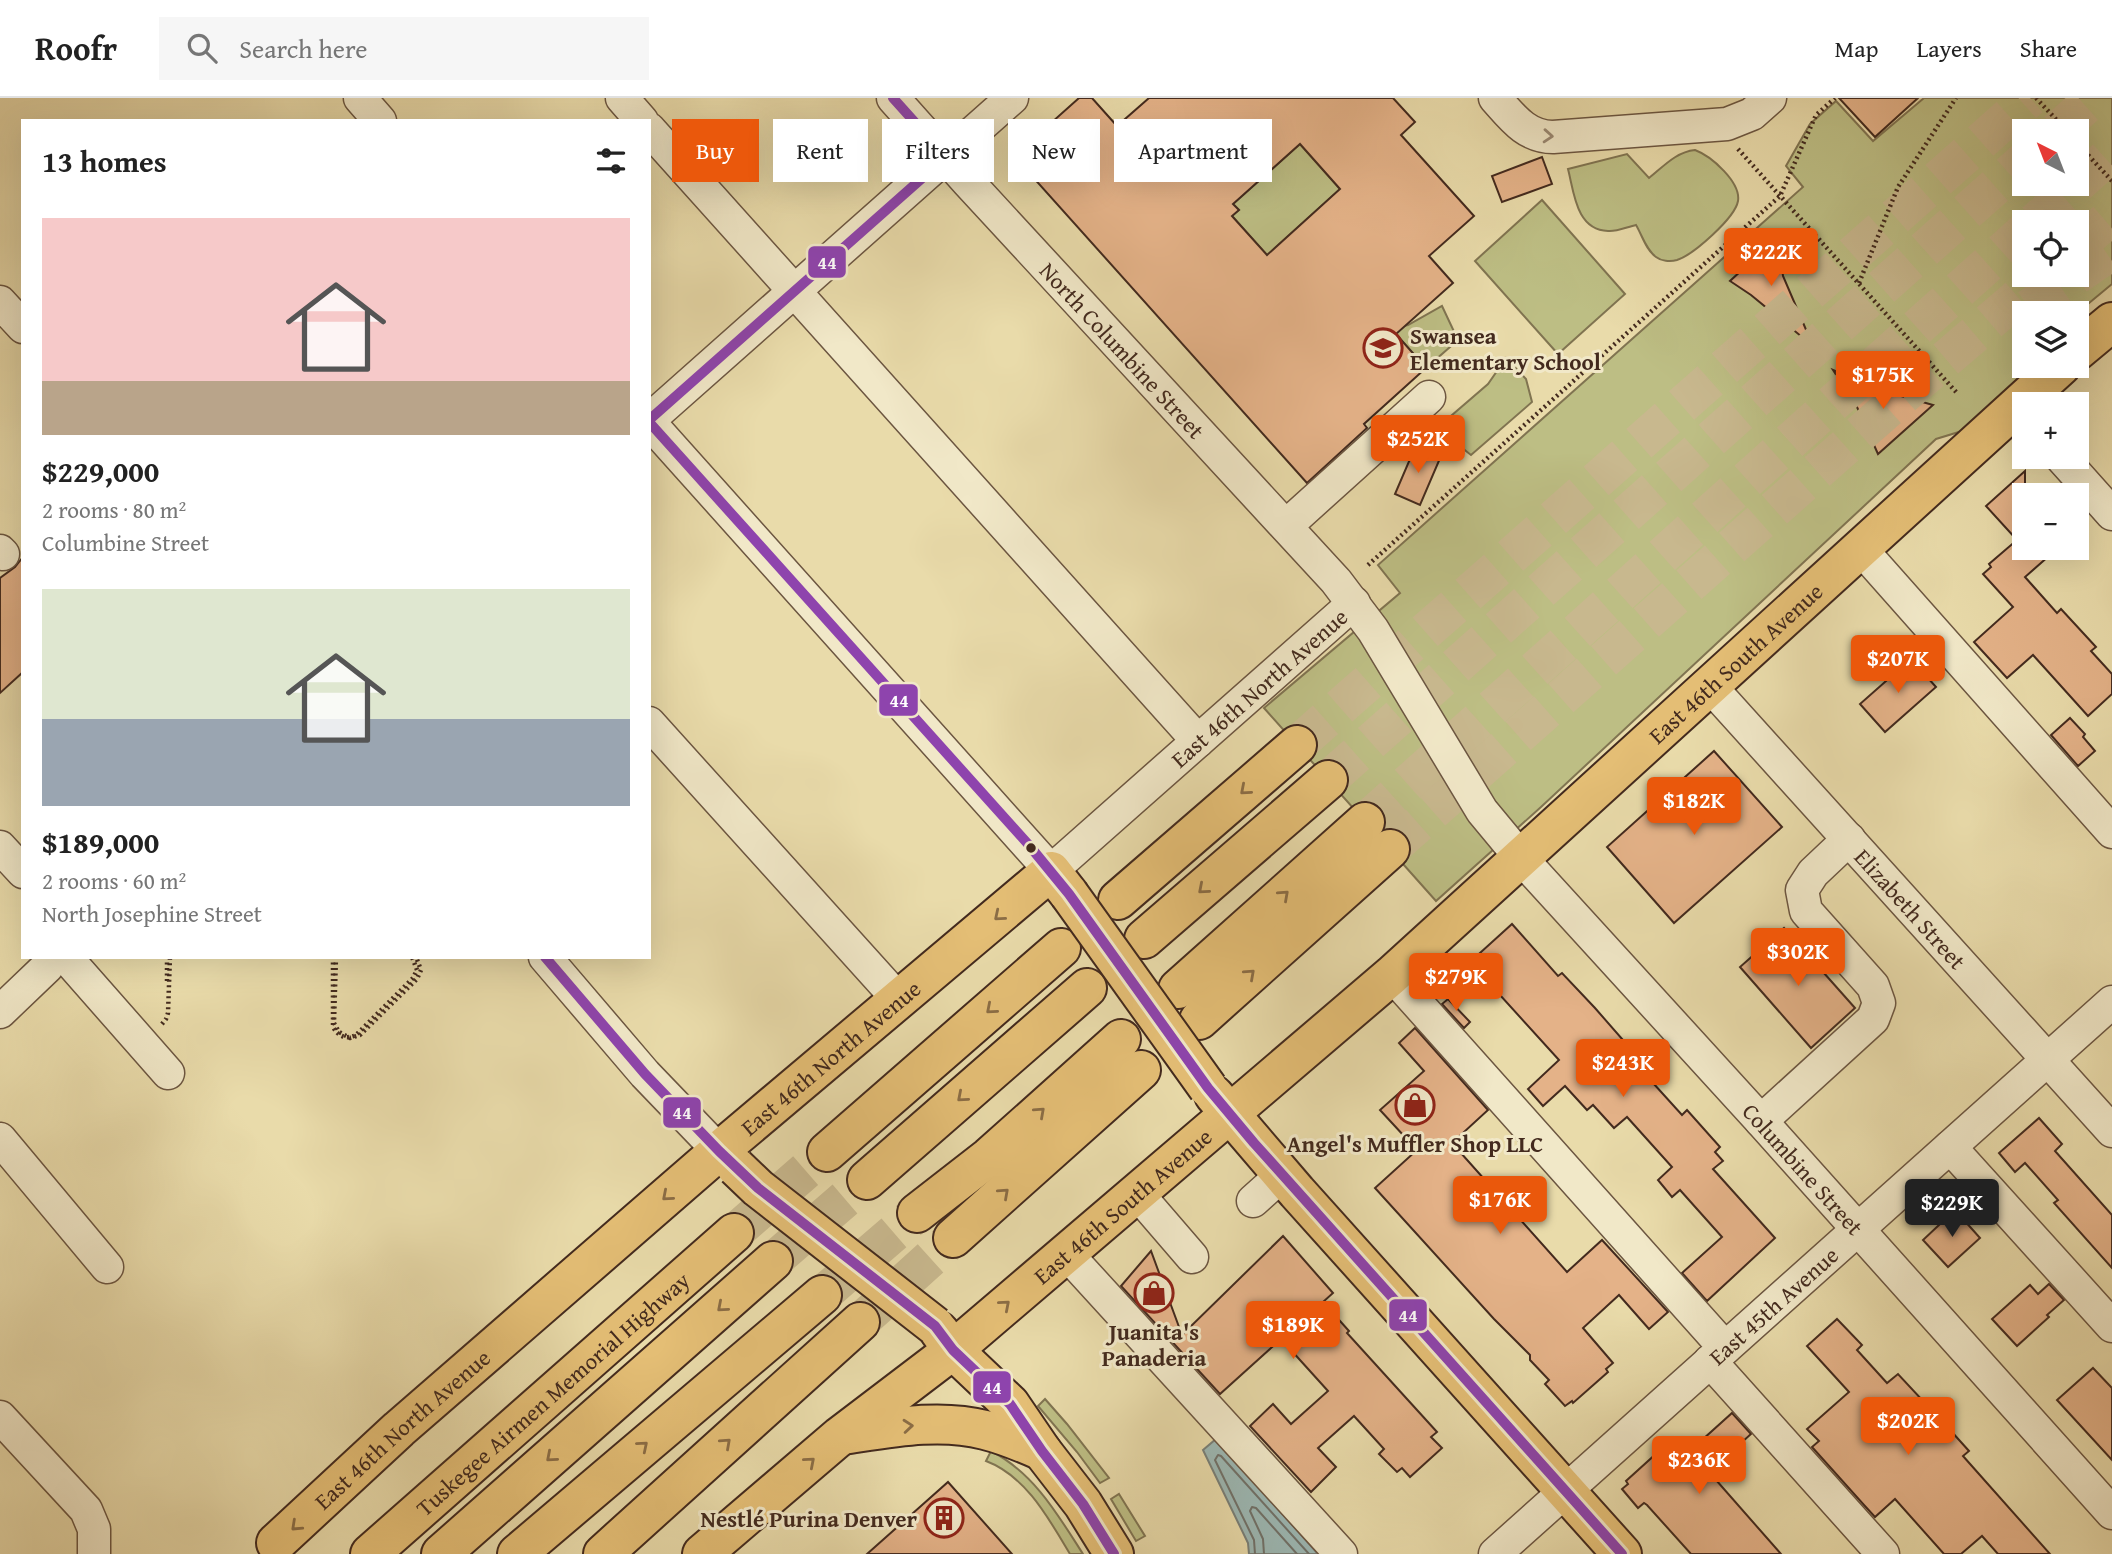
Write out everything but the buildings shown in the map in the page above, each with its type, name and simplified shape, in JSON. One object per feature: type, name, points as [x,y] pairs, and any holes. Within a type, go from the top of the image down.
[{"type":"main road","points":[[2089,341],[2112,322]]},
{"type":"main road","name":"East 46th South Avenue","points":[[2038,392],[2050,378]]},
{"type":"main road","name":"East 46th South Avenue","points":[[702,1554],[840,1436],[944,1338],[1066,1253],[1136,1192],[1219,1100],[1392,975],[1709,685],[2012,419]]},
{"type":"main road","points":[[1118,900],[1297,745]]},
{"type":"main road","points":[[1144,939],[1328,780]]},
{"type":"main road","points":[[1188,1004],[1378,835]]},
{"type":"main road","points":[[1060,882],[1219,1100],[1282,1175],[1622,1554]]},
{"type":"main road","name":"East 46th North Avenue","points":[[276,1543],[399,1429],[727,1159],[899,1000],[1060,882]]},
{"type":"main road","points":[[827,1152],[1060,948]]},
{"type":"main road","points":[[867,1180],[1087,988]]},
{"type":"main road","points":[[917,1213],[989,1157],[1131,1055],[953,1238]]},
{"type":"main road","points":[[727,1159],[758,1188],[944,1338],[1010,1404],[1042,1451],[1066,1480],[1114,1554]]},
{"type":"main road","name":"Tuskegee Airmen Memorial Highway","points":[[370,1554],[734,1233]]},
{"type":"main road","points":[[441,1554],[773,1261]]},
{"type":"main road","points":[[517,1554],[822,1295]]},
{"type":"main road","points":[[603,1554],[860,1322]]},
{"type":"main road","points":[[840,1436],[933,1424],[955,1425],[985,1430],[1042,1451]]},
{"type":"street","points":[[360,98],[378,119]]},
{"type":"street","points":[[622,98],[640,119]]},
{"type":"street","name":"North Columbine Street","points":[[892,98],[911,119]]},
{"type":"street","points":[[989,119],[1012,98]]},
{"type":"street","points":[[1495,98],[1524,128],[1542,137],[1727,124],[1753,103]]},
{"type":"street","points":[[651,131],[1198,741]]},
{"type":"street","points":[[651,419],[918,182]]},
{"type":"street","name":"North Columbine Street","points":[[969,182],[1286,526],[1360,612],[1482,811],[1521,858]]},
{"type":"street","points":[[0,302],[21,325]]},
{"type":"street","points":[[1286,526],[1429,397]]},
{"type":"street","points":[[651,423],[1060,882]]},
{"type":"street","points":[[2072,469],[2112,514]]},
{"type":"street","points":[[1861,549],[2112,832]]},
{"type":"street","name":"East 46th North Avenue","points":[[1060,882],[1198,741],[1360,612]]},
{"type":"street","name":"Elizabeth Street","points":[[1709,685],[2112,1131]]},
{"type":"street","points":[[651,725],[899,1000]]},
{"type":"street","points":[[1760,1121],[1873,1019],[1879,1003],[1873,985],[1806,911],[1802,890],[1813,873],[1849,839]]},
{"type":"street","points":[[0,847],[21,870]]},
{"type":"street","name":"Columbine Street","points":[[1521,858],[2112,1513]]},
{"type":"street","points":[[0,1012],[47,967],[51,959]]},
{"type":"street","points":[[68,959],[168,1073]]},
{"type":"street","points":[[547,959],[645,1074],[727,1159]]},
{"type":"street","points":[[1392,975],[1718,1354],[1883,1554]]},
{"type":"street","name":"East 45th Avenue","points":[[1495,1554],[2112,1002]]},
{"type":"street","points":[[0,1139],[107,1267]]},
{"type":"street","points":[[1950,1147],[2112,1326]]},
{"type":"street","points":[[1253,1201],[1282,1175]]},
{"type":"street","points":[[1136,1192],[1192,1256]]},
{"type":"street","points":[[1066,1253],[1341,1554]]},
{"type":"street","points":[[0,1417],[86,1510],[94,1530],[94,1554]]},
{"type":"path","points":[[1368,565],[1780,195],[1816,115],[1835,98]]},
{"type":"path","points":[[1859,284],[1898,187],[1956,98]]},
{"type":"path","points":[[2036,98],[2056,119]]},
{"type":"path","points":[[1735,145],[1957,393]]},
{"type":"path","points":[[2090,157],[2112,181]]},
{"type":"path","points":[[335,959],[333,1027],[338,1034],[346,1037],[356,1035],[413,978],[416,973],[414,959]]},
{"type":"path","points":[[335,959],[334,1023],[345,1037],[353,1038],[360,1035],[417,979],[421,970],[415,959]]},
{"type":"green space","points":[[1924,98],[2112,98],[2112,284],[2089,303],[2012,301],[2012,378],[2019,378],[1962,431],[1936,439],[1541,807],[1436,901],[1264,708],[1400,593],[1378,565],[1803,187],[1786,166],[1810,124],[1836,101],[1873,141]]},
{"type":"green space","points":[[1300,144],[1340,189],[1274,249],[1275,264],[1232,216],[1239,210],[1233,204],[1258,182],[1272,182],[1272,169]]},
{"type":"green space","points":[[1695,150],[1709,158],[1730,178],[1738,194],[1738,201],[1722,226],[1684,257],[1671,261],[1658,258],[1650,250],[1636,225],[1618,230],[1597,229],[1589,224],[1578,208],[1568,169],[1627,154],[1649,178],[1676,157]]},
{"type":"green space","points":[[1542,200],[1625,294],[1558,354],[1475,261]]},
{"type":"green space","points":[[1442,306],[1458,340],[1426,368],[1391,329],[1408,325]]},
{"type":"green space","points":[[1506,358],[1526,379],[1532,402],[1471,455],[1437,428],[1488,384]]},
{"type":"green space","points":[[1045,1399],[1109,1478],[1100,1483],[1038,1406]]},
{"type":"green space","points":[[991,1451],[1020,1471],[1044,1496],[1083,1554],[1070,1554],[1045,1513],[1025,1488],[1000,1468],[986,1461]]},
{"type":"green space","points":[[1119,1494],[1145,1536],[1136,1541],[1111,1499]]},
{"type":"water","points":[[1216,1439],[1318,1554],[1249,1554],[1248,1543],[1203,1450]]},
{"type":"tunnel","points":[[1297,745],[2030,98]]},
{"type":"tunnel","points":[[2070,119],[2094,98]]},
{"type":"tunnel","points":[[2048,210],[2112,153]]},
{"type":"tunnel","points":[[1328,780],[2012,172]]},
{"type":"tunnel","points":[[2089,236],[2112,216]]},
{"type":"tunnel","points":[[1365,822],[2012,243]]},
{"type":"tunnel","points":[[2039,301],[2112,251]]},
{"type":"tunnel","points":[[1390,849],[1906,393],[2030,287]]},
{"type":"tunnel","points":[[734,1233],[827,1152]]},
{"type":"tunnel","points":[[773,1261],[867,1180]]},
{"type":"tunnel","points":[[822,1295],[917,1213]]},
{"type":"tunnel","points":[[860,1322],[953,1238]]},
{"type":"transit line","name":"44","points":[[651,418],[946,157],[893,98]]},
{"type":"transit line","name":"44","points":[[651,424],[1028,844],[1069,894],[1208,1088],[1254,1143],[1622,1554]]},
{"type":"transit line","name":"44","points":[[547,959],[645,1074],[719,1151],[758,1188],[935,1326],[953,1350],[1010,1404],[1083,1504],[1114,1554]]},
{"type":"place","name":"Swansea Elementary School","points":[[1383,348]]},
{"type":"place","name":"Angel's Muffler Shop LLC","points":[[1415,1105]]},
{"type":"place","name":"Juanita's Panaderia","points":[[1154,1293]]},
{"type":"place","name":"Nestlé Purina Denver","points":[[944,1518]]}]
